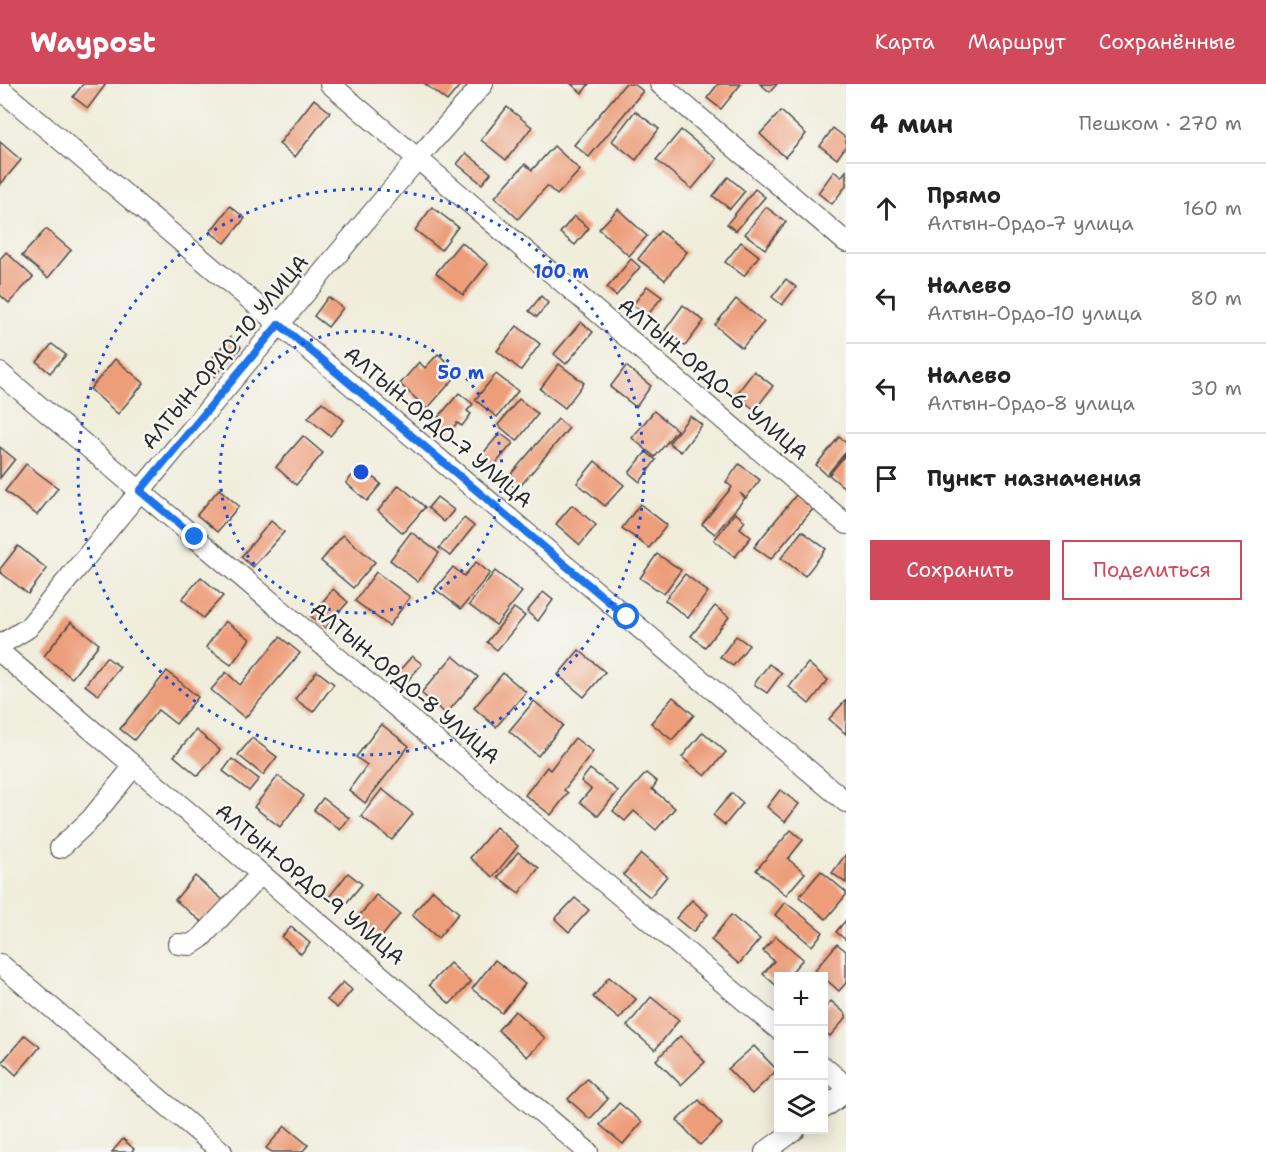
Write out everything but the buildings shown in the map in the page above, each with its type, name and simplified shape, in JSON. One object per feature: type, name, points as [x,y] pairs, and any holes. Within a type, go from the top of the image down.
[{"type":"street","name":"АЛТЫН-ОРДО-6 УЛИЦА","points":[[330,84],[846,524]]},
{"type":"street","name":"АЛТЫН-ОРДО-10 УЛИЦА","points":[[0,645],[28,628],[279,324],[483,84]]},
{"type":"street","points":[[660,84],[846,242]]},
{"type":"street","name":"АЛТЫН-ОРДО-7 УЛИЦА","points":[[0,88],[846,802]]},
{"type":"street","name":"АЛТЫН-ОРДО-8 УЛИЦА","points":[[0,373],[774,1026]]},
{"type":"street","name":"АЛТЫН-ОРДО-9 УЛИЦА","points":[[0,652],[588,1152]]},
{"type":"street","points":[[60,848],[91,819],[134,766]]},
{"type":"street","points":[[178,944],[190,945],[201,938],[261,874]]},
{"type":"street","points":[[0,964],[222,1152]]},
{"type":"street","points":[[828,1070],[846,1086]]},
{"type":"street","points":[[828,1105],[846,1092]]},
{"type":"street","points":[[765,1152],[790,1134]]},
{"type":"route","points":[[195,537],[140,491],[279,324],[627,617]]}]
